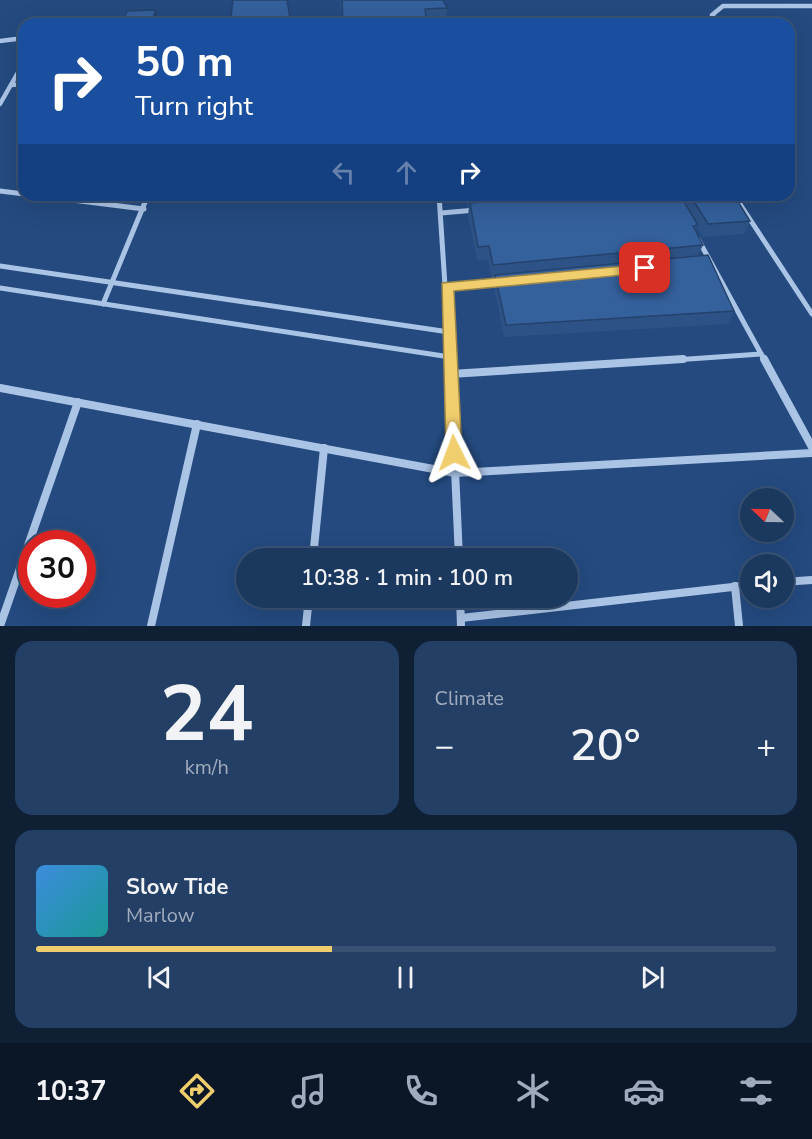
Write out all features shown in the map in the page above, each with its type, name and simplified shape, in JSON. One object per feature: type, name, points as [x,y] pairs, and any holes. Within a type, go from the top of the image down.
[{"type":"street","points":[[714,18],[712,15],[723,6],[812,6]]},
{"type":"street","points":[[0,40],[18,38]]},
{"type":"street","points":[[0,104],[18,73]]},
{"type":"street","points":[[11,85],[18,84]]},
{"type":"street","points":[[0,191],[18,193]]},
{"type":"street","points":[[79,201],[144,209]]},
{"type":"street","points":[[103,304],[146,201]]},
{"type":"street","points":[[440,201],[447,287],[459,548]]},
{"type":"street","points":[[738,201],[812,314]]},
{"type":"street","points":[[441,213],[488,210]]},
{"type":"street","points":[[696,234],[812,447]]},
{"type":"street","points":[[699,264],[711,262]]},
{"type":"street","points":[[0,266],[449,332]]},
{"type":"street","points":[[447,287],[504,281]]},
{"type":"street","points":[[0,288],[450,357]]},
{"type":"street","points":[[451,374],[761,354]]},
{"type":"street","points":[[0,388],[455,472],[812,453]]},
{"type":"street","points":[[0,626],[78,402]]},
{"type":"street","points":[[151,626],[196,424]]},
{"type":"street","points":[[314,548],[324,448]]},
{"type":"street","points":[[794,581],[812,580]]},
{"type":"street","points":[[735,586],[739,626]]},
{"type":"street","points":[[461,622],[740,586]]},
{"type":"street","points":[[306,626],[308,608]]},
{"type":"building","points":[[233,0],[287,0],[290,18],[231,18]]},
{"type":"building","points":[[342,0],[443,0],[447,8],[425,9],[426,18],[343,18]]},
{"type":"building","points":[[156,10],[153,18],[124,18],[127,11]]},
{"type":"building","points":[[684,201],[698,225],[693,226],[703,245],[493,265],[489,246],[478,247],[470,203]]},
{"type":"building","points":[[694,201],[738,201],[750,221],[708,224]]},
{"type":"building","points":[[708,255],[734,311],[506,325],[495,275]]},
{"type":"route","points":[[454,453],[447,287],[645,268]]}]
